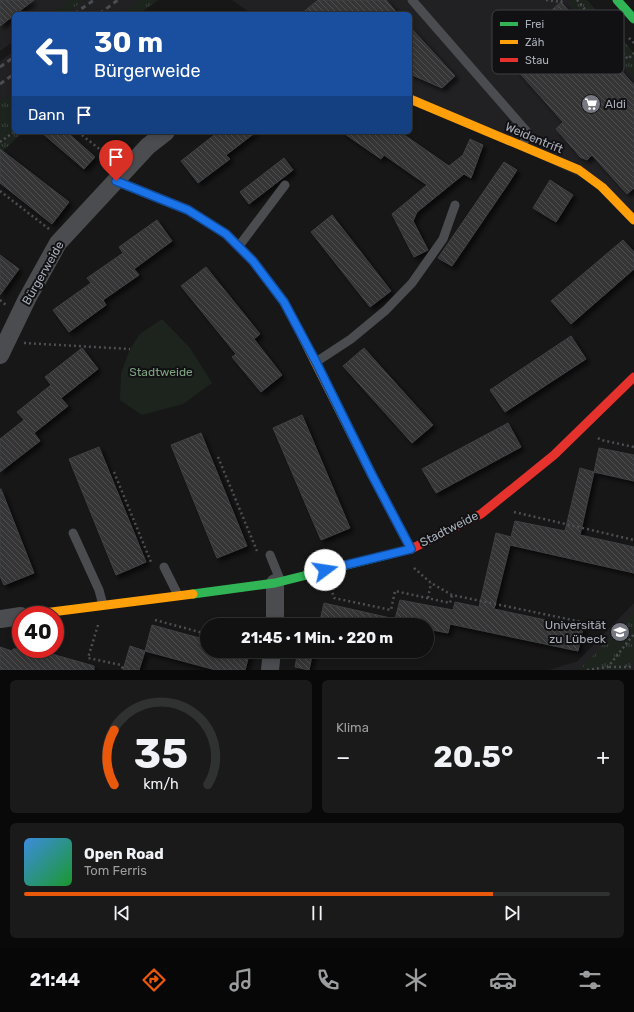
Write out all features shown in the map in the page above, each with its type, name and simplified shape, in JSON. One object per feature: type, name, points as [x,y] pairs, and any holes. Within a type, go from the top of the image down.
[{"type":"street","points":[[617,0],[634,19]]},
{"type":"street","name":"Weidentrift","points":[[412,100],[579,170],[592,177],[634,220]]},
{"type":"street","name":"Bürgerweide","points":[[3,349],[27,299],[58,243],[148,146],[163,134]]},
{"type":"street","points":[[121,175],[188,210],[226,234],[253,261],[284,302],[316,362],[407,550]]},
{"type":"street","name":"Stadtweide","points":[[64,610],[178,597],[278,583],[407,550],[481,514],[554,455],[634,377]]},
{"type":"street","points":[[275,618],[278,583]]},
{"type":"street","points":[[270,670],[271,658]]},
{"type":"lane","points":[[412,0],[528,133],[522,146]]},
{"type":"lane","points":[[239,246],[285,185]]},
{"type":"lane","points":[[316,362],[350,339],[386,310],[412,283],[443,239],[455,205]]},
{"type":"lane","points":[[73,533],[99,590],[103,605]]},
{"type":"lane","points":[[270,555],[278,583]]},
{"type":"lane","points":[[164,567],[178,597]]},
{"type":"path","points":[[546,0],[561,2],[563,0]]},
{"type":"path","points":[[577,0],[586,10]]},
{"type":"path","points":[[624,54],[628,59],[634,53]]},
{"type":"path","points":[[0,142],[12,133]]},
{"type":"path","points":[[80,134],[121,175]]},
{"type":"path","points":[[0,192],[62,238]]},
{"type":"path","points":[[3,349],[130,349]]},
{"type":"path","points":[[584,425],[601,440],[634,447]]},
{"type":"path","points":[[218,457],[259,556]]},
{"type":"path","points":[[114,472],[152,563]]},
{"type":"path","points":[[497,501],[516,514],[634,540]]},
{"type":"path","points":[[407,550],[407,561],[431,583],[452,595],[582,622]]},
{"type":"path","points":[[325,570],[334,598],[391,610],[395,591],[450,603],[452,595]]},
{"type":"path","points":[[428,598],[431,583]]},
{"type":"path","points":[[103,605],[88,658],[121,665],[124,670]]},
{"type":"path","points":[[150,619],[200,632]]},
{"type":"path","points":[[608,667],[634,634]]},
{"type":"path","points":[[587,670],[608,667],[634,667]]},
{"type":"shaded area","points":[[0,0],[71,0],[54,12],[12,12],[12,42],[0,51]]},
{"type":"shaded area","points":[[85,0],[139,0],[124,12],[68,12]]},
{"type":"shaded area","points":[[232,0],[587,0],[596,10],[492,10],[492,74],[624,74],[624,42],[634,53],[634,220],[605,189],[412,100],[412,12],[249,12]]},
{"type":"shaded area","points":[[12,52],[12,93],[0,102],[0,61]]},
{"type":"shaded area","name":"Universität zu Lübeck","points":[[634,603],[634,670],[549,670],[578,661]]},
{"type":"green space","points":[[71,0],[85,0],[68,12],[54,12]]},
{"type":"green space","points":[[139,0],[158,0],[142,12],[124,12]]},
{"type":"green space","points":[[570,0],[587,0],[596,10],[575,10],[568,2]]},
{"type":"green space","points":[[624,42],[634,53],[634,77],[624,66]]},
{"type":"green space","points":[[12,93],[12,134],[21,134],[0,154],[0,102]]},
{"type":"green space","name":"Stadtweide","points":[[162,319],[190,348],[212,383],[183,404],[142,415],[120,400],[121,373],[130,349],[140,334]]},
{"type":"green space","name":"Universität zu Lübeck","points":[[634,612],[634,662],[625,670],[574,670],[582,667]]},
{"type":"building","points":[[0,0],[34,0],[18,12],[12,12],[12,17],[0,26]]},
{"type":"building","points":[[318,0],[386,0],[396,12],[303,12]]},
{"type":"building","name":"Aldi","points":[[561,2],[568,10],[552,10]]},
{"type":"building","points":[[412,29],[455,76],[442,88],[412,75]]},
{"type":"building","name":"Aldi","points":[[521,74],[624,74],[634,85],[634,188],[627,194],[592,155],[587,160],[580,157],[556,129],[563,122]]},
{"type":"building","points":[[43,134],[69,134],[95,157],[84,169]]},
{"type":"building","points":[[215,134],[253,134],[226,155],[230,159],[198,183],[181,161]]},
{"type":"building","points":[[345,134],[403,134],[449,166],[463,155],[470,139],[483,145],[471,178],[464,174],[417,212],[413,221],[428,250],[414,257],[392,214],[427,185],[384,155],[381,159]]},
{"type":"building","points":[[0,149],[69,202],[52,224],[0,183]]},
{"type":"building","points":[[284,158],[293,170],[249,204],[240,192]]},
{"type":"building","points":[[504,162],[517,170],[452,266],[438,258]]},
{"type":"building","points":[[550,180],[573,195],[556,222],[533,208]]},
{"type":"building","points":[[332,215],[391,291],[370,307],[311,232]]},
{"type":"building","points":[[157,220],[172,241],[134,269],[139,275],[103,300],[106,305],[69,332],[53,310],[91,283],[87,278],[123,253],[119,247]]},
{"type":"building","points":[[623,240],[634,252],[634,269],[571,324],[551,301]]},
{"type":"building","points":[[0,255],[19,269],[0,295]]},
{"type":"building","points":[[206,267],[260,334],[254,339],[282,375],[261,392],[232,357],[236,354],[181,286]]},
{"type":"building","points":[[571,336],[586,359],[505,412],[490,390]]},
{"type":"building","points":[[82,348],[98,369],[61,398],[68,406],[34,433],[40,441],[0,472],[0,439],[24,420],[17,412],[51,385],[45,377]]},
{"type":"building","points":[[364,348],[433,425],[412,443],[343,366]]},
{"type":"building","points":[[302,415],[350,528],[321,540],[273,428]]},
{"type":"building","points":[[508,423],[521,447],[436,493],[422,469]]},
{"type":"building","points":[[201,433],[247,546],[217,558],[171,445]]},
{"type":"building","points":[[99,447],[146,562],[116,575],[69,459]]},
{"type":"building","points":[[599,448],[634,455],[634,481],[594,472]]},
{"type":"building","points":[[580,468],[594,472],[580,535],[634,547],[634,573],[510,545],[494,609],[583,628],[578,651],[450,624],[448,633],[434,630],[434,618],[395,618],[400,600],[453,610],[455,602],[479,607],[496,533],[511,537],[515,521],[565,531]]},
{"type":"building","points":[[0,489],[34,573],[4,585],[0,576]]},
{"type":"building","points":[[324,603],[391,618],[321,618]]},
{"type":"building","points":[[152,625],[200,638],[200,658],[248,658],[245,670],[216,670],[145,651]]},
{"type":"building","points":[[130,646],[145,651],[139,670],[123,670]]},
{"type":"building","points":[[0,647],[12,651],[12,658],[64,658],[94,666],[94,670],[0,670]]},
{"type":"building","points":[[297,658],[312,658],[309,670],[295,667]]},
{"type":"railway","points":[[77,12],[94,0]]},
{"type":"railway","points":[[102,12],[118,0]]},
{"type":"railway","points":[[0,67],[12,58]]},
{"type":"railway","points":[[0,84],[12,75]]},
{"type":"traffic: fast","points":[[617,0],[634,19]]},
{"type":"traffic: fast","points":[[193,594],[275,583],[391,554]]},
{"type":"traffic: slow","points":[[412,100],[579,170],[602,187],[634,220]]},
{"type":"traffic: slow","points":[[303,338],[411,549]]},
{"type":"traffic: slow","points":[[64,610],[193,594]]},
{"type":"traffic: jam","points":[[116,181],[188,210],[226,234],[253,261],[284,302],[303,338]]},
{"type":"traffic: jam","points":[[391,554],[411,549],[481,514],[554,455],[634,377]]},
{"type":"place","name":"Aldi","points":[[591,104]]},
{"type":"place","name":"Universität zu Lübeck","points":[[620,632]]},
{"type":"route","points":[[116,181],[188,210],[226,234],[253,261],[284,302],[411,549],[325,570]]}]
